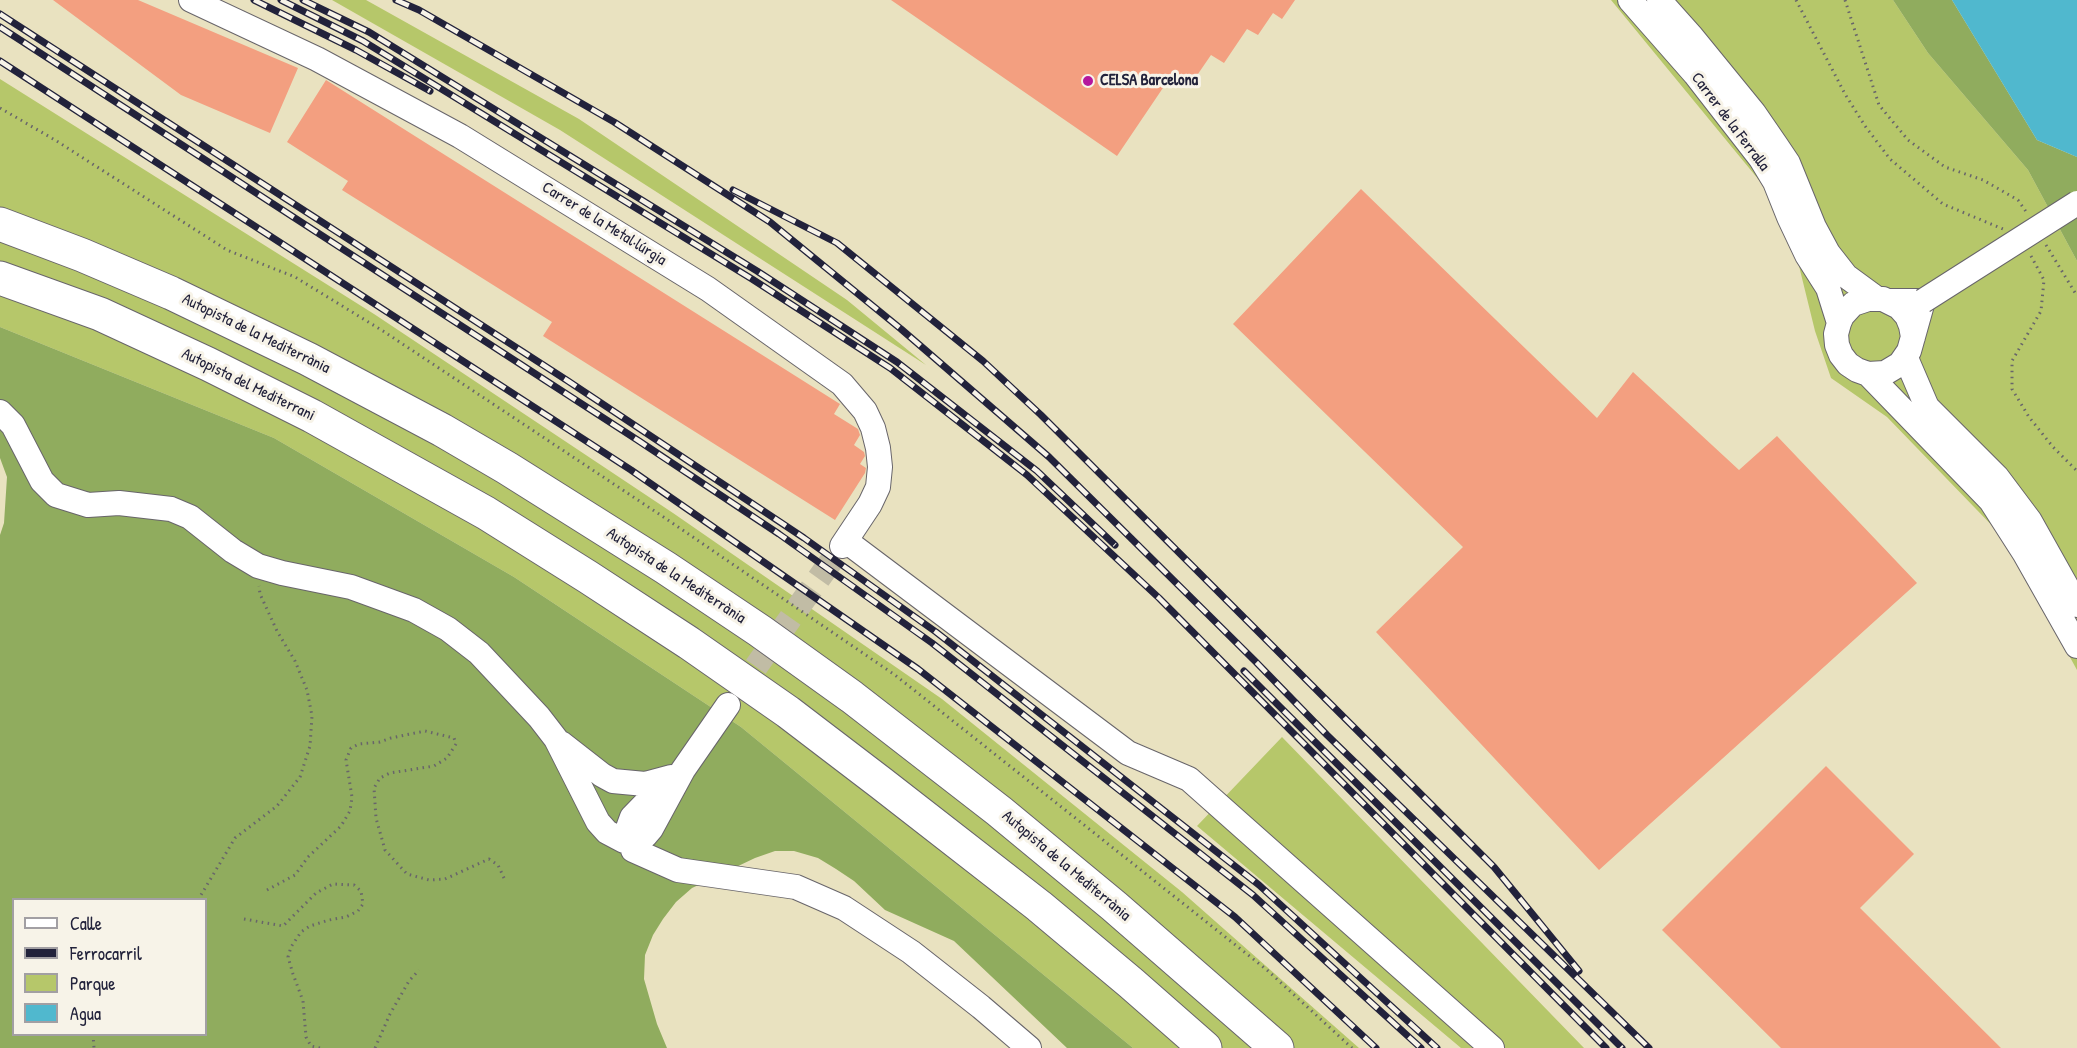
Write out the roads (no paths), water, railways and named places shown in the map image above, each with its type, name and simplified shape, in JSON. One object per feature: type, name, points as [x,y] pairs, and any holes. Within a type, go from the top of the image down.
[{"type":"highway","name":"Autopista de la Mediterrània","points":[[0,224],[82,255],[171,293],[356,383],[507,468],[666,568],[760,631],[974,791],[1114,906],[1277,1048]]},
{"type":"highway","name":"Autopista del Mediterrani","points":[[0,278],[100,314],[208,364],[323,422],[486,513],[680,637],[788,712],[1039,906],[1205,1048]]},
{"type":"street","name":"Carrer de la Metal·lúrgia","points":[[191,0],[317,59],[460,136],[708,289],[842,384],[865,411],[873,428],[880,466],[878,487],[870,504],[844,543],[1128,753],[1189,778],[1492,1048]]},
{"type":"street","name":"Carrer de la Ferralla","points":[[1630,0],[1695,74],[1761,159],[1775,182],[1808,255],[1828,288],[1839,323]]},
{"type":"street","name":"Carrer de la Ferralla","points":[[1659,0],[1692,36],[1776,144],[1788,163],[1827,253],[1846,276],[1883,300]]},
{"type":"street","points":[[1923,301],[1909,347],[1893,369],[1868,374],[1848,364],[1841,355],[1837,345],[1839,323],[1853,304],[1868,299],[1923,301],[2077,203]]},
{"type":"street","points":[[1883,300],[1899,307],[1911,326],[1909,347],[1927,407],[1997,477],[2030,521],[2077,605]]},
{"type":"street","points":[[1868,374],[1991,501],[2077,646]]},
{"type":"street","points":[[0,412],[13,425],[42,481],[56,495],[88,505],[119,503],[171,509],[190,517],[233,551],[258,566],[351,587],[414,610],[448,629],[479,653],[519,694],[556,740],[598,822],[614,837],[624,841],[645,836],[651,829],[676,774],[728,705]]},
{"type":"street","points":[[556,740],[602,775],[614,781],[645,784],[676,774]]},
{"type":"street","points":[[629,840],[633,850],[660,864],[678,870],[796,887],[844,908],[911,952],[1029,1048]]},
{"type":"water","points":[[1952,0],[2077,0],[2077,157],[2037,140]]},
{"type":"tunnel","points":[[735,696],[842,546]]},
{"type":"railway","points":[[254,0],[356,50],[430,91]]},
{"type":"railway","points":[[281,0],[363,41],[752,279],[890,368],[1027,475],[1159,598],[1606,1048]]},
{"type":"railway","points":[[303,0],[369,32],[757,271],[897,362],[1037,471],[1115,545]]},
{"type":"railway","points":[[396,0],[419,10],[614,122],[770,222],[901,329],[1049,457],[1327,735],[1649,1048]]},
{"type":"railway","points":[[0,14],[568,381],[804,538],[936,632],[1259,885],[1437,1048]]},
{"type":"railway","points":[[0,27],[639,441],[779,534],[932,643],[1253,895],[1421,1048]]},
{"type":"railway","points":[[0,61],[631,470],[918,669],[1235,917],[1376,1048]]},
{"type":"railway","points":[[733,190],[837,243],[983,361],[1041,415],[1494,867],[1579,971]]},
{"type":"railway","points":[[1244,671],[1622,1048]]},
{"type":"place","name":"CELSA Barcelona","points":[[1088,81]]}]
